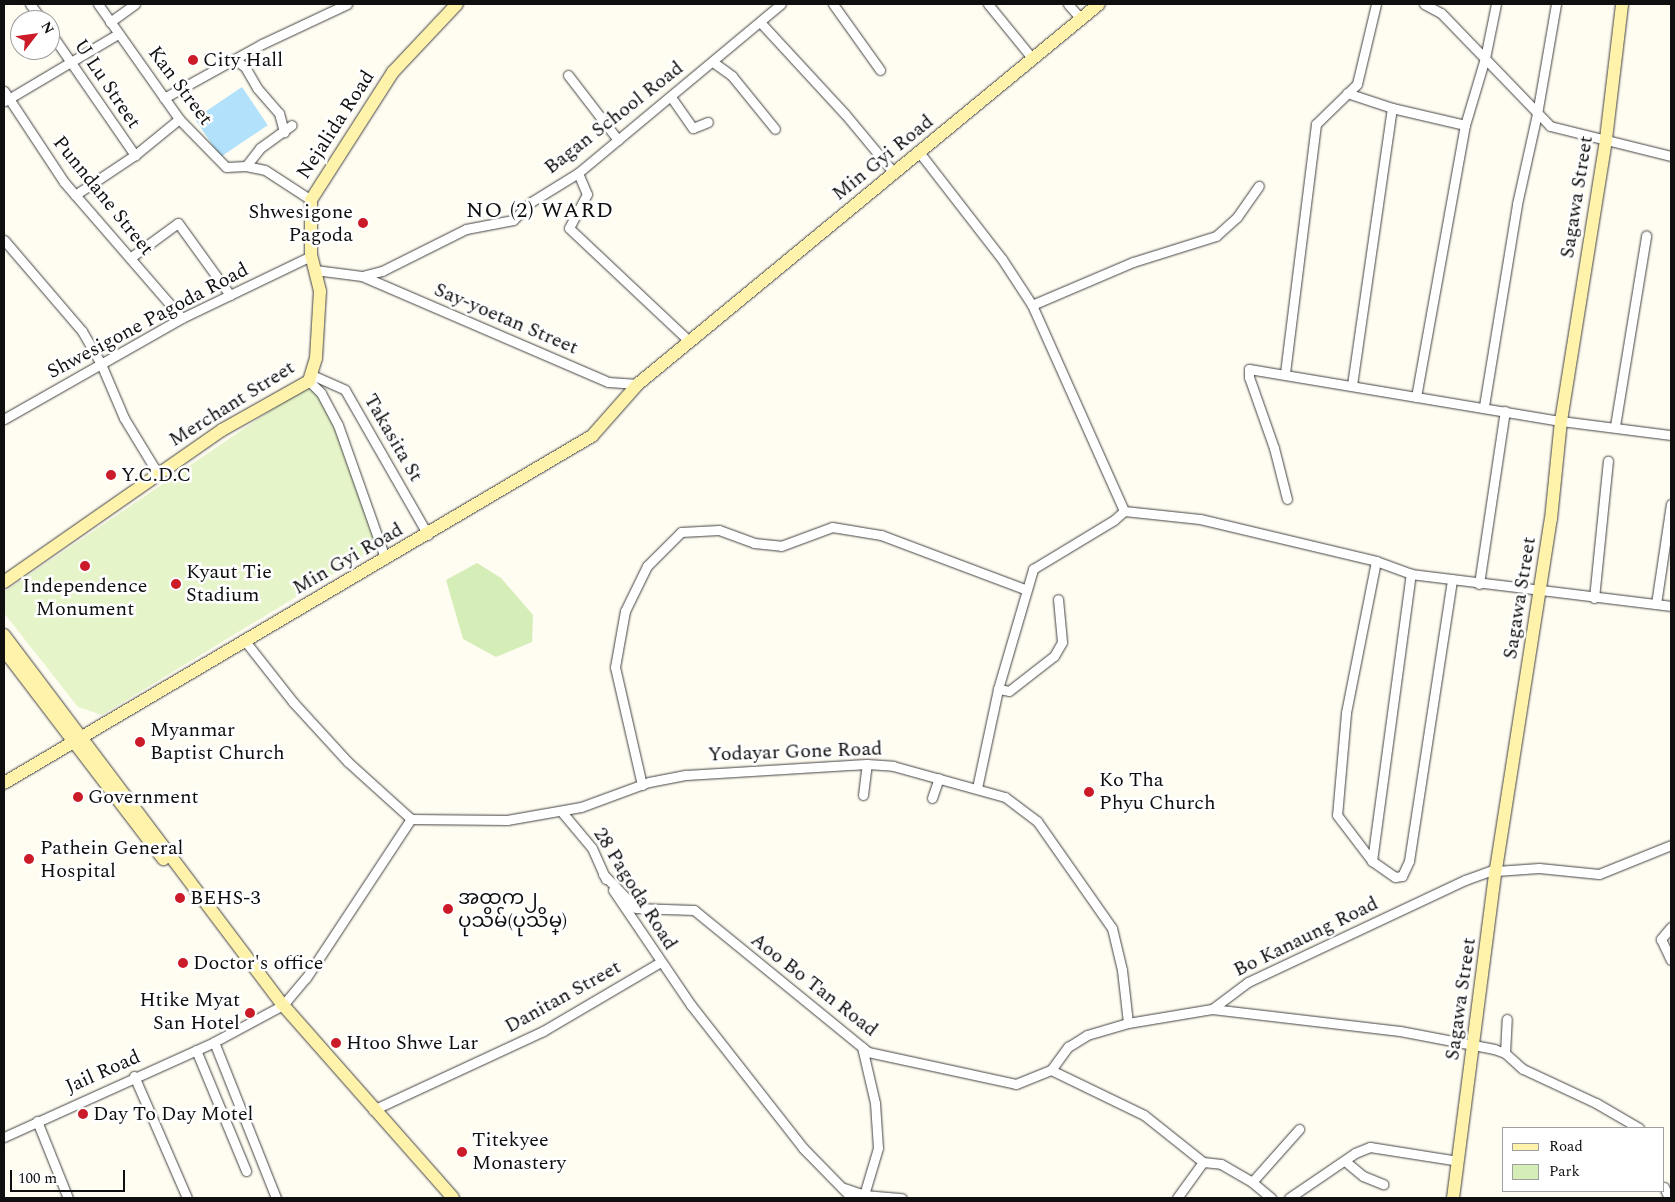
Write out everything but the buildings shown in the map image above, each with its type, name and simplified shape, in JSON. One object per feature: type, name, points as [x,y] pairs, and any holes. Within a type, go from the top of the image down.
[{"type":"main road","name":"Nejalida Road","points":[[320,291],[311,256],[311,200],[393,72],[457,4]]},
{"type":"main road","name":"Min Gyi Road","points":[[4,783],[385,558],[428,535],[592,436],[638,384],[1099,4]]},
{"type":"main road","name":"Sagawa Street","points":[[1453,1198],[1496,870],[1551,519],[1561,421],[1606,139],[1622,4]]},
{"type":"main road","name":"Merchant Street","points":[[4,582],[222,430],[310,378],[316,358],[320,291]]},
{"type":"main road","points":[[4,635],[79,740],[280,1007],[443,1198]]},
{"type":"main road","points":[[4,649],[79,740]]},
{"type":"main road","points":[[280,1007],[453,1198]]},
{"type":"street","name":"Kan Street","points":[[98,4],[179,119],[226,167],[246,166],[265,170],[311,200]]},
{"type":"street","points":[[110,22],[135,4]]},
{"type":"street","points":[[164,98],[234,59],[347,4]]},
{"type":"street","name":"Bagan School Road","points":[[315,270],[362,276],[382,271],[466,229],[513,220],[531,202],[578,173],[781,4]]},
{"type":"street","points":[[832,4],[880,70]]},
{"type":"street","points":[[988,4],[1032,58]]},
{"type":"street","points":[[1068,4],[1081,19]]},
{"type":"street","points":[[1285,373],[1316,124],[1357,84],[1376,4]]},
{"type":"street","points":[[1424,4],[1442,8],[1485,58],[1550,126],[1671,156]]},
{"type":"street","points":[[1416,397],[1465,125],[1485,58],[1496,4]]},
{"type":"street","points":[[1484,406],[1517,204],[1538,114],[1556,4]]},
{"type":"street","points":[[760,22],[845,114],[894,173]]},
{"type":"street","points":[[5,97],[72,62],[118,34]]},
{"type":"street","name":"U Lu Street","points":[[60,46],[135,156]]},
{"type":"street","points":[[234,59],[245,67],[257,88],[279,113],[284,132]]},
{"type":"street","points":[[713,62],[732,76],[774,129]]},
{"type":"street","points":[[568,75],[618,140]]},
{"type":"street","points":[[1347,93],[1392,108],[1465,125]]},
{"type":"street","name":"Punndane Street","points":[[5,97],[75,195],[182,318]]},
{"type":"street","points":[[671,97],[693,128],[708,122]]},
{"type":"street","points":[[1352,385],[1392,108]]},
{"type":"street","points":[[75,195],[135,156],[179,119]]},
{"type":"street","points":[[246,166],[260,148],[292,125]]},
{"type":"street","points":[[919,152],[1002,259],[1032,305],[1124,511]]},
{"type":"street","points":[[578,173],[586,194],[569,228],[690,342]]},
{"type":"street","points":[[1032,305],[1133,262],[1216,236],[1237,217],[1259,186]]},
{"type":"street","points":[[130,258],[178,223],[230,295]]},
{"type":"street","points":[[1615,426],[1646,236]]},
{"type":"street","points":[[4,240],[56,298],[82,331],[101,364],[124,418],[158,474]]},
{"type":"street","name":"Shwesigone Pagoda Road","points":[[4,419],[182,318],[311,256]]},
{"type":"street","name":"Say-yoetan Street","points":[[362,276],[608,382],[638,384]]},
{"type":"street","points":[[1287,499],[1274,448],[1248,377],[1249,368],[1416,397],[1484,406],[1561,421],[1615,426],[1671,435]]},
{"type":"street","points":[[310,378],[338,425],[385,558]]},
{"type":"street","name":"Takasita St","points":[[310,378],[345,390],[428,535]]},
{"type":"street","points":[[1479,584],[1505,411]]},
{"type":"street","points":[[1594,598],[1608,461]]},
{"type":"street","points":[[1656,604],[1671,504]]},
{"type":"street","points":[[978,788],[998,689],[1025,590],[1033,569],[1114,520],[1124,511],[1200,519],[1376,561],[1411,574],[1539,592],[1671,606]]},
{"type":"street","points":[[642,784],[614,667],[625,611],[646,566],[681,532],[719,530],[754,544],[781,546],[832,527],[881,535],[1025,590]]},
{"type":"street","points":[[1376,561],[1346,713],[1336,815],[1372,861],[1395,878],[1402,876],[1409,861],[1452,579]]},
{"type":"street","points":[[1372,861],[1411,574]]},
{"type":"street","points":[[998,689],[1009,691],[1054,656],[1062,642],[1058,599]]},
{"type":"street","points":[[245,641],[293,702],[342,755],[411,819],[507,820],[561,811]]},
{"type":"street","points":[[863,795],[867,764]]},
{"type":"street","name":"Yodayar Gone Road","points":[[561,811],[642,784],[686,775],[867,764],[893,766],[1005,797],[1037,822],[1112,928],[1122,970],[1128,1023]]},
{"type":"street","points":[[932,798],[939,778]]},
{"type":"street","name":"28 Pagoda Road","points":[[561,811],[592,848],[603,874],[660,963],[803,1148],[852,1198]]},
{"type":"street","name":"Jail Road","points":[[4,1138],[36,1121],[134,1076],[214,1042],[280,1007],[306,978],[411,819]]},
{"type":"street","name":"Bo Kanaung Road","points":[[1128,1023],[1212,1009],[1248,982],[1465,880],[1496,870],[1539,868],[1599,874],[1671,845]]},
{"type":"street","name":"Aoo Bo Tan Road","points":[[603,874],[636,908],[694,910],[868,1052],[1016,1084],[1051,1070]]},
{"type":"street","points":[[1671,927],[1661,939],[1671,960]]},
{"type":"street","name":"Danitan Street","points":[[373,1110],[543,1031],[660,963]]},
{"type":"street","points":[[1212,1009],[1400,1031],[1473,1044],[1505,1053],[1523,1069],[1596,1103],[1637,1127]]},
{"type":"street","points":[[1505,1053],[1507,1019]]},
{"type":"street","points":[[1128,1023],[1087,1035],[1068,1047],[1051,1070],[1144,1116],[1203,1162],[1221,1164],[1252,1182],[1271,1198]]},
{"type":"street","points":[[214,1042],[276,1198]]},
{"type":"street","points":[[862,1047],[875,1103],[878,1148],[864,1195]]},
{"type":"street","points":[[196,1050],[246,1171]]},
{"type":"street","points":[[134,1076],[187,1198]]},
{"type":"street","points":[[36,1121],[68,1198]]},
{"type":"street","points":[[1252,1182],[1299,1129]]},
{"type":"street","points":[[1289,1198],[1370,1146],[1458,1161]]},
{"type":"street","points":[[1345,1161],[1364,1176],[1383,1184]]},
{"type":"street","points":[[1177,1198],[1203,1162]]},
{"type":"street","points":[[844,1188],[864,1195],[902,1198]]},
{"type":"green space","points":[[308,385],[321,389],[378,547],[102,715],[78,707],[4,613],[4,592]]},
{"type":"green space","points":[[477,563],[501,578],[533,615],[532,642],[496,657],[463,639],[446,580]]},
{"type":"water","points":[[242,87],[268,125],[220,157],[195,119]]},
{"type":"place","name":"City Hall","points":[[193,60]]},
{"type":"place","name":"Shwesigone Pagoda","points":[[363,223]]},
{"type":"place","name":"Y.C.D.C","points":[[111,475]]},
{"type":"place","name":"Independence Monument","points":[[85,566]]},
{"type":"place","name":"Kyaut Tie Stadium","points":[[176,584]]},
{"type":"place","name":"Myanmar Baptist Church","points":[[140,742]]},
{"type":"place","name":"Ko Tha Phyu Church","points":[[1089,792]]},
{"type":"place","name":"Government","points":[[78,797]]},
{"type":"place","name":"Pathein General Hospital","points":[[29,859]]},
{"type":"place","name":"BEHS-3","points":[[180,898]]},
{"type":"place","name":"အထက၂ ပုသိမ်(ပုသိမ္)","points":[[448,909]]},
{"type":"place","name":"Doctor's office","points":[[183,963]]},
{"type":"place","name":"Htike Myat San Hotel","points":[[250,1013]]},
{"type":"place","name":"Htoo Shwe Lar","points":[[336,1043]]},
{"type":"place","name":"Day To Day Motel","points":[[83,1114]]},
{"type":"place","name":"Titekyee Monastery","points":[[462,1152]]},
{"type":"district","name":"NO (2) WARD","points":[[540,211]]}]
